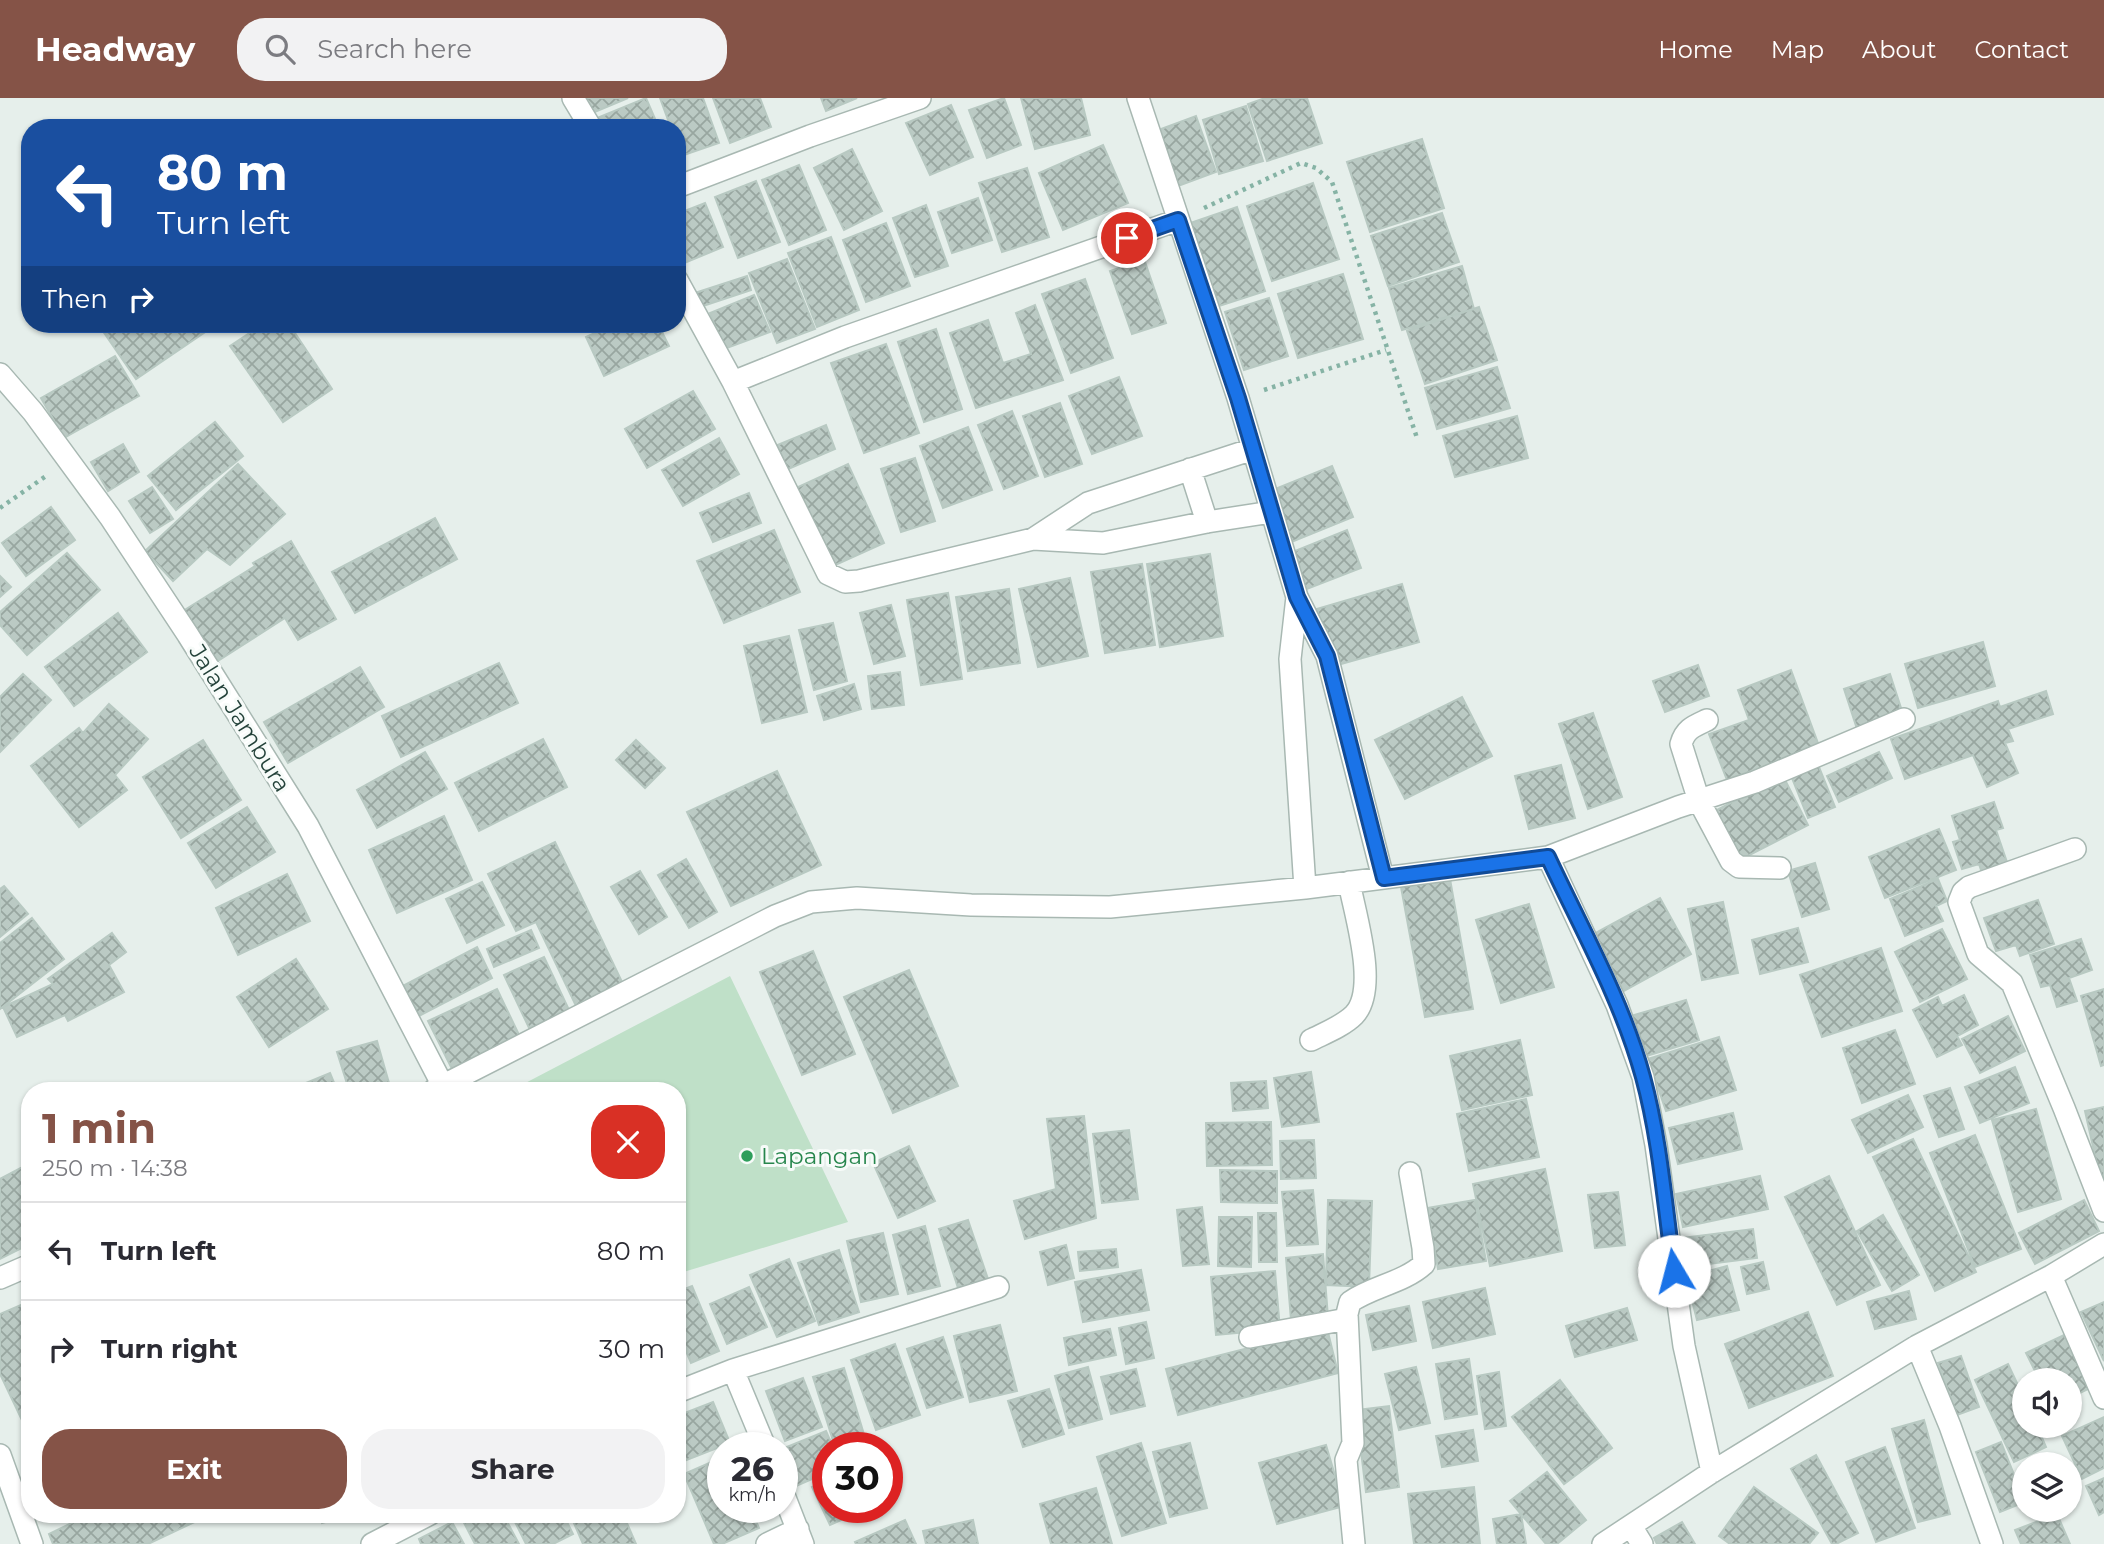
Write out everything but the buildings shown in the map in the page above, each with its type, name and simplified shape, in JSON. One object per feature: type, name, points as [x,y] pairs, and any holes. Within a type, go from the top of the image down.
[{"type":"street","points":[[573,98],[586,119]]},
{"type":"street","points":[[686,184],[920,98]]},
{"type":"street","points":[[1138,98],[1238,398],[1297,597],[1327,656],[1384,878]]},
{"type":"street","points":[[733,382],[845,337],[1178,220]]},
{"type":"street","points":[[686,296],[733,382],[828,574],[845,582],[859,582],[1033,538],[1103,543],[1271,512]]},
{"type":"street","name":"Jalan Jambura","points":[[0,374],[69,458],[188,635],[308,826],[435,1082]]},
{"type":"street","points":[[1033,538],[1088,503],[1253,449]]},
{"type":"street","points":[[1190,469],[1207,522]]},
{"type":"street","points":[[1297,597],[1290,659],[1305,888]]},
{"type":"street","points":[[469,1082],[775,916],[811,902],[857,898],[971,905],[1110,907],[1305,888],[1548,857],[1678,807],[1755,782],[1904,719]]},
{"type":"street","points":[[1707,720],[1690,728],[1683,735],[1681,744],[1699,801],[1731,861],[1739,867],[1780,868]]},
{"type":"street","points":[[2075,849],[1969,887],[1963,892],[1959,902],[1978,954],[2012,983],[2104,1211]]},
{"type":"street","points":[[1548,857],[1617,1004],[1643,1077],[1656,1145],[1684,1346],[1712,1472]]},
{"type":"street","points":[[1311,1040],[1332,1030],[1354,1014],[1363,996],[1366,973],[1349,882]]},
{"type":"street","points":[[1354,1544],[1346,1460],[1353,1443],[1347,1318],[1350,1302],[1362,1293],[1413,1274],[1424,1264],[1410,1173]]},
{"type":"street","points":[[1603,1544],[1636,1535],[1712,1472],[1917,1346],[2051,1276],[2104,1244]]},
{"type":"street","points":[[0,1278],[21,1269]]},
{"type":"street","points":[[2051,1276],[2104,1398]]},
{"type":"street","points":[[686,1388],[733,1370],[998,1286]]},
{"type":"street","points":[[1250,1336],[1347,1318]]},
{"type":"street","points":[[1917,1346],[1950,1426],[1992,1544]]},
{"type":"street","points":[[733,1370],[759,1432]]},
{"type":"street","points":[[0,1455],[21,1513]]},
{"type":"street","points":[[24,1523],[32,1544]]},
{"type":"street","points":[[372,1544],[413,1523]]},
{"type":"street","points":[[767,1544],[801,1536]]},
{"type":"path","points":[[1178,220],[1301,163],[1316,168],[1332,182],[1417,438]]},
{"type":"path","points":[[1238,398],[1386,350]]},
{"type":"path","points":[[0,508],[69,458]]},
{"type":"green space","name":"Lapangan","points":[[730,976],[848,1222],[686,1271],[686,1082],[527,1082]]},
{"type":"place","name":"Lapangan","points":[[747,1156]]},
{"type":"route","points":[[1127,238],[1178,220],[1238,398],[1297,597],[1327,656],[1384,878],[1548,857],[1617,1004],[1643,1077],[1656,1145],[1674,1271]]}]
